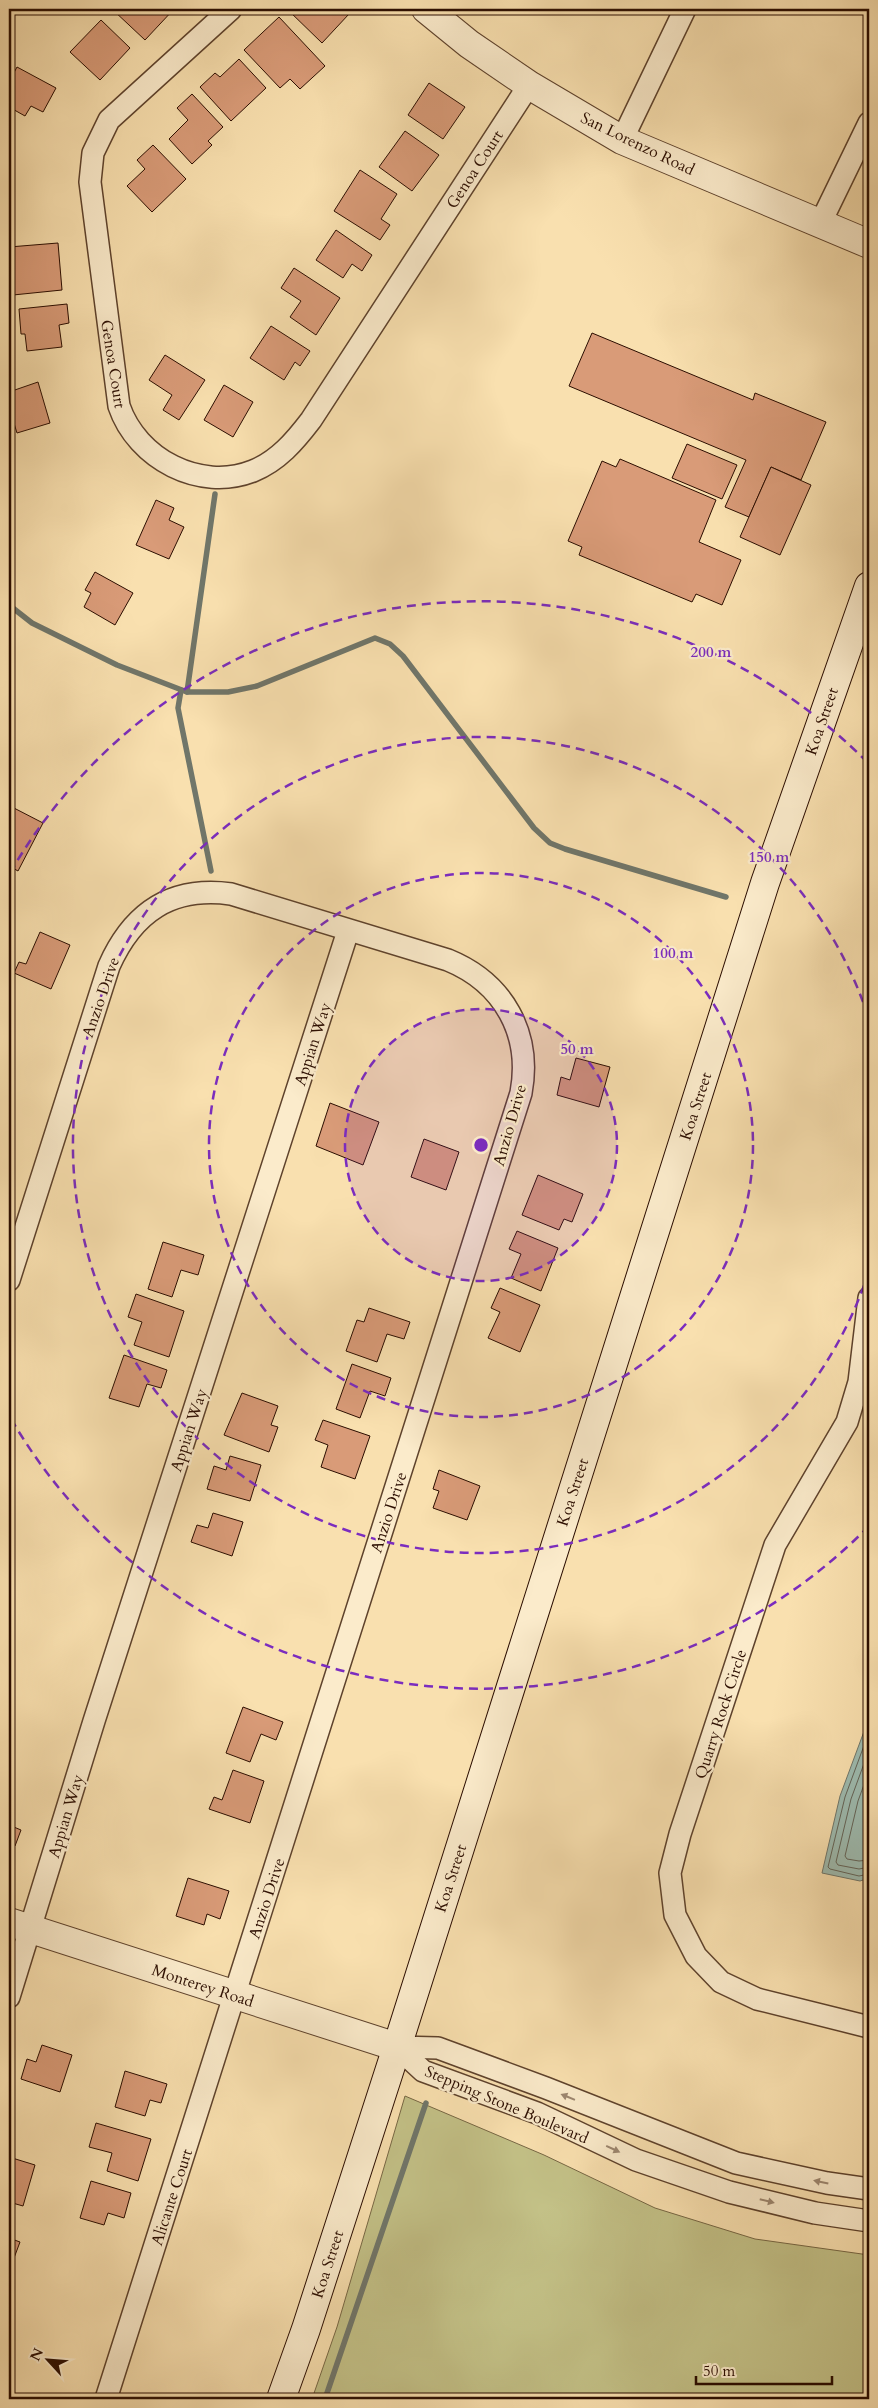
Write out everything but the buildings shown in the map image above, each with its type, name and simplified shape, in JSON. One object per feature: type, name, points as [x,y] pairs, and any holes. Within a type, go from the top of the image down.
[{"type":"main road","name":"San Lorenzo Road","points":[[426,9],[469,44],[529,85],[622,140],[869,244]]},
{"type":"main road","name":"Koa Street","points":[[281,2399],[306,2329],[397,2047],[765,883],[869,586]]},
{"type":"main road","name":"Monterey Road","points":[[20,1926],[397,2047]]},
{"type":"street","name":"Genoa Court","points":[[231,9],[110,120],[98,140],[91,166],[90,182],[119,406],[129,428],[150,451],[174,467],[191,474],[221,477],[252,471],[275,458],[296,439],[529,85]]},
{"type":"street","points":[[622,140],[685,9]]},
{"type":"street","points":[[820,224],[869,123]]},
{"type":"street","name":"Anzio Drive","points":[[9,1280],[109,966],[122,939],[134,924],[159,904],[189,894],[216,892],[231,894],[448,960],[461,965],[484,982],[501,998],[514,1018],[522,1043],[524,1078],[521,1093],[235,1995]]},
{"type":"street","name":"Appian Way","points":[[20,1926],[100,1702],[348,931]]},
{"type":"street","name":"Quarry Rock Circle","points":[[869,1298],[859,1382],[847,1422],[776,1545],[680,1834],[670,1874],[675,1915],[696,1956],[721,1982],[757,1999],[869,2027]]},
{"type":"street","points":[[9,1997],[20,1926]]},
{"type":"street","name":"Alicante Court","points":[[106,2399],[235,1995]]},
{"type":"street","name":"Stepping Stone Boulevard","points":[[397,2047],[438,2048],[546,2088],[736,2163],[869,2190]]},
{"type":"street","name":"Stepping Stone Boulevard","points":[[397,2047],[423,2070],[537,2113],[636,2160],[729,2192],[815,2213],[869,2220]]},
{"type":"shaded area","points":[[405,2096],[544,2155],[655,2208],[755,2239],[869,2255],[869,2399],[312,2399],[337,2327]]},
{"type":"water","points":[[869,1718],[869,1878],[860,1881],[822,1873],[840,1796]]},
{"type":"waterway","points":[[187,692],[215,494]]},
{"type":"waterway","points":[[9,605],[32,623],[117,665],[187,692],[228,692],[257,686],[375,638],[390,644],[403,656],[534,828],[550,843],[726,897]]},
{"type":"waterway","points":[[181,690],[178,708],[211,871]]},
{"type":"waterway","points":[[325,2399],[426,2103]]}]
